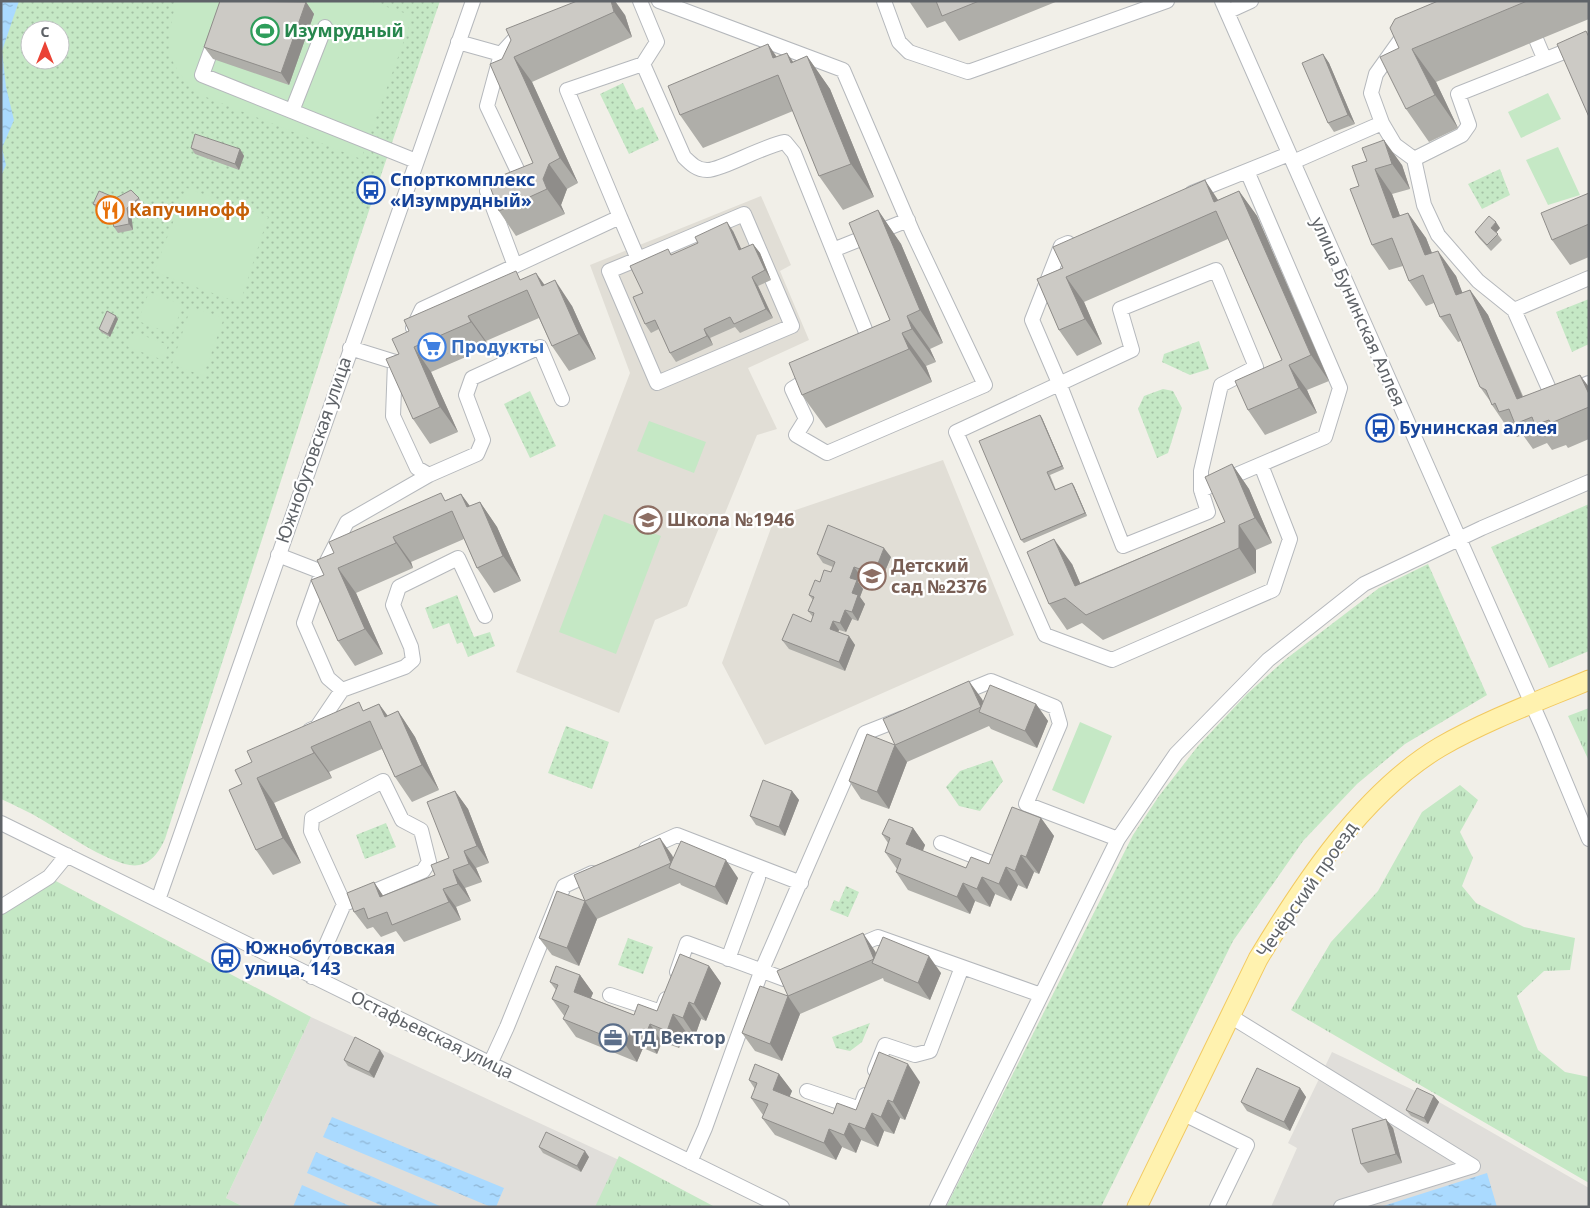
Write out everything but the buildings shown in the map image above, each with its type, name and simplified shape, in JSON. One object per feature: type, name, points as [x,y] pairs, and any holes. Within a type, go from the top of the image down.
[{"type":"main road","name":"Чечёрский проезд","points":[[1137,1207],[1258,959],[1278,926],[1355,821],[1406,772],[1439,748],[1532,704],[1588,681]]},
{"type":"street","points":[[229,1],[202,75],[416,161]]},
{"type":"street","name":"Южнобутовская улица","points":[[158,900],[473,1]]},
{"type":"street","points":[[638,259],[567,90],[643,64],[657,42],[640,1]]},
{"type":"street","points":[[659,1],[843,70],[908,220],[985,385],[827,453],[796,435],[806,419],[792,389],[808,378],[824,371]]},
{"type":"street","points":[[884,1],[899,42],[909,52],[968,72],[1167,1]]},
{"type":"street","points":[[1224,7],[1251,1]]},
{"type":"street","name":"улица Бунинская Аллея","points":[[1224,7],[1532,704],[1589,839]]},
{"type":"street","points":[[515,266],[487,191],[521,178],[487,106],[501,54],[522,30],[531,26]]},
{"type":"street","points":[[292,112],[325,27]]},
{"type":"street","points":[[1424,28],[1401,39],[1376,74],[1371,93],[1382,123],[1395,145],[1414,159],[1424,205],[1438,235],[1478,280],[1514,310],[1553,398],[1589,383]]},
{"type":"street","points":[[1536,39],[1544,58]]},
{"type":"street","points":[[458,42],[501,54]]},
{"type":"street","points":[[1414,159],[1462,136],[1469,125],[1458,94],[1544,58],[1589,42]]},
{"type":"street","points":[[763,54],[780,46]]},
{"type":"street","points":[[643,64],[665,100],[684,157],[692,166],[709,171],[771,144],[785,142],[794,152],[873,350],[857,357]]},
{"type":"street","points":[[1176,200],[1247,171],[1291,158],[1382,123]]},
{"type":"street","points":[[1201,490],[1325,437],[1340,388],[1247,171]]},
{"type":"street","points":[[744,214],[792,326],[657,383],[609,271],[638,259],[744,214]]},
{"type":"street","points":[[429,475],[417,468],[393,416],[400,353],[422,309],[620,217]]},
{"type":"street","points":[[833,250],[908,220]]},
{"type":"street","points":[[1078,238],[1061,246],[1032,320],[1059,383],[1123,546],[1208,512],[1201,490],[1201,471],[1221,385],[1256,367],[1216,270],[1120,309],[1132,350],[1059,383],[956,432],[1045,634],[1112,660],[1273,590],[1290,539],[1261,465]]},
{"type":"street","points":[[1514,310],[1589,278]]},
{"type":"street","points":[[342,690],[328,678],[304,623],[322,572],[347,522],[429,475],[477,454],[484,440],[466,395],[472,378],[540,347],[562,399]]},
{"type":"street","points":[[350,348],[400,353]]},
{"type":"street","points":[[937,1207],[1118,839],[1176,754],[1268,660],[1364,584],[1589,482]]},
{"type":"street","points":[[278,555],[322,572]]},
{"type":"street","points":[[300,735],[317,727],[342,690],[405,667],[413,660],[411,647],[393,605],[399,588],[458,558],[485,616]]},
{"type":"street","points":[[946,700],[991,681],[1054,707],[1060,724],[1024,808],[1118,839]]},
{"type":"street","points":[[690,1162],[705,1128],[761,972],[865,733],[919,711]]},
{"type":"street","points":[[312,977],[344,904],[423,872],[429,862],[421,830],[402,820],[383,781],[312,818],[311,831],[344,904]]},
{"type":"street","name":"Остафьевская улица","points":[[1,823],[782,1207]]},
{"type":"street","points":[[633,854],[676,835],[801,883]]},
{"type":"street","points":[[941,844],[999,866],[1007,848]]},
{"type":"street","points":[[1,907],[50,877],[67,855]]},
{"type":"street","points":[[490,1064],[564,886],[607,866]]},
{"type":"street","points":[[728,959],[758,878]]},
{"type":"street","points":[[835,956],[878,937],[1041,996]]},
{"type":"street","points":[[610,995],[661,1012],[688,944],[784,979],[810,967]]},
{"type":"street","points":[[807,1091],[860,1109],[884,1045],[915,1055],[930,1051],[962,967]]},
{"type":"street","points":[[1230,1016],[1473,1166],[1341,1207]]},
{"type":"street","points":[[1184,1114],[1247,1145],[1217,1207]]},
{"type":"shaded area","name":"Школа №1946","points":[[761,196],[791,265],[780,271],[809,340],[748,368],[777,429],[757,435],[687,606],[655,620],[619,713],[516,672],[630,373],[590,265]]},
{"type":"shaded area","name":"Детский сад №2376","points":[[943,460],[1014,635],[765,745],[722,663],[775,517]]},
{"type":"shaded area","points":[[311,1017],[619,1160],[597,1207],[244,1207],[226,1198]]},
{"type":"shaded area","points":[[1332,1052],[1439,1102],[1589,1188],[1589,1207],[1271,1207],[1297,1148],[1288,1143]]},
{"type":"green space","points":[[1,1],[440,1],[355,252],[161,847],[148,862],[139,865],[128,865],[115,861],[85,846],[32,814],[1,799]]},
{"type":"green space","points":[[176,1],[370,1],[413,16],[361,159],[196,93],[177,69],[170,51],[170,31]]},
{"type":"green space","points":[[623,83],[636,110],[643,107],[659,140],[629,154],[600,94]]},
{"type":"green space","points":[[1548,93],[1561,119],[1521,138],[1508,112]]},
{"type":"green space","points":[[1558,147],[1580,195],[1548,205],[1526,160]]},
{"type":"green space","points":[[1500,169],[1510,195],[1482,209],[1468,184]]},
{"type":"green space","points":[[186,188],[268,217],[240,303],[154,272]]},
{"type":"green space","points":[[149,292],[183,305],[172,334],[138,321]]},
{"type":"green space","points":[[1589,299],[1589,344],[1572,352],[1556,312]]},
{"type":"green space","points":[[191,307],[224,318],[203,376],[172,364]]},
{"type":"green space","points":[[134,332],[168,345],[163,360],[128,347]]},
{"type":"green space","points":[[1199,341],[1209,369],[1190,375],[1162,362],[1164,354]]},
{"type":"green space","points":[[1163,389],[1173,391],[1182,408],[1168,453],[1157,458],[1138,409],[1144,396]]},
{"type":"green space","points":[[530,391],[556,446],[530,458],[504,404]]},
{"type":"green space","points":[[649,421],[706,442],[694,473],[637,451]]},
{"type":"green space","points":[[1589,504],[1589,651],[1549,668],[1491,547]]},
{"type":"green space","points":[[604,514],[661,536],[616,654],[559,632]]},
{"type":"green space","points":[[1428,564],[1487,695],[1405,744],[1357,784],[1303,841],[1233,941],[1101,1207],[946,1207],[1133,835],[1159,796],[1198,746],[1247,694],[1286,659],[1379,588]]},
{"type":"green space","points":[[457,595],[474,637],[490,632],[495,646],[468,657],[462,642],[457,644],[449,623],[433,629],[425,608]]},
{"type":"green space","points":[[1589,708],[1589,761],[1568,716]]},
{"type":"green space","points":[[1080,722],[1112,736],[1084,804],[1052,790]]},
{"type":"green space","points":[[566,726],[609,742],[592,789],[548,773]]},
{"type":"green space","points":[[992,760],[1003,781],[980,811],[959,806],[946,787],[960,771]]},
{"type":"green space","points":[[1460,785],[1478,800],[1460,832],[1473,858],[1462,886],[1476,903],[1524,927],[1575,938],[1570,970],[1544,971],[1517,996],[1538,1050],[1565,1072],[1589,1077],[1589,1183],[1291,1010],[1331,942],[1378,891],[1422,812]]},
{"type":"green space","points":[[386,823],[396,847],[365,859],[356,835]]},
{"type":"green space","points":[[54,880],[311,1017],[226,1198],[244,1207],[1,1207],[1,909]]},
{"type":"green space","points":[[846,886],[859,892],[848,917],[830,910],[834,900],[839,902]]},
{"type":"green space","points":[[628,938],[653,947],[643,974],[618,965]]},
{"type":"green space","points":[[870,1023],[862,1042],[850,1051],[836,1048],[832,1037]]},
{"type":"green space","points":[[619,1156],[715,1207],[595,1207]]},
{"type":"water","points":[[1,1],[19,1],[2,51],[6,87],[14,120],[2,148],[6,165],[1,176]]},
{"type":"water","points":[[332,1117],[504,1188],[496,1207],[491,1207],[323,1137]]},
{"type":"water","points":[[316,1152],[442,1207],[385,1207],[307,1173]]},
{"type":"water","points":[[1487,1173],[1497,1207],[1380,1207]]},
{"type":"water","points":[[302,1185],[352,1207],[293,1207]]},
{"type":"place","name":"Изумрудный","points":[[265,31]]},
{"type":"place","name":"Спорткомплекс «Изумрудный»","points":[[371,190]]},
{"type":"place","name":"Капучинофф","points":[[110,210]]},
{"type":"place","name":"Продукты","points":[[432,347]]},
{"type":"place","name":"Бунинская аллея","points":[[1380,428]]},
{"type":"place","name":"Школа №1946","points":[[648,520]]},
{"type":"place","name":"Детский сад №2376","points":[[872,576]]},
{"type":"place","name":"Южнобутовская улица, 143","points":[[226,958]]},
{"type":"place","name":"ТД Вектор","points":[[613,1038]]}]
